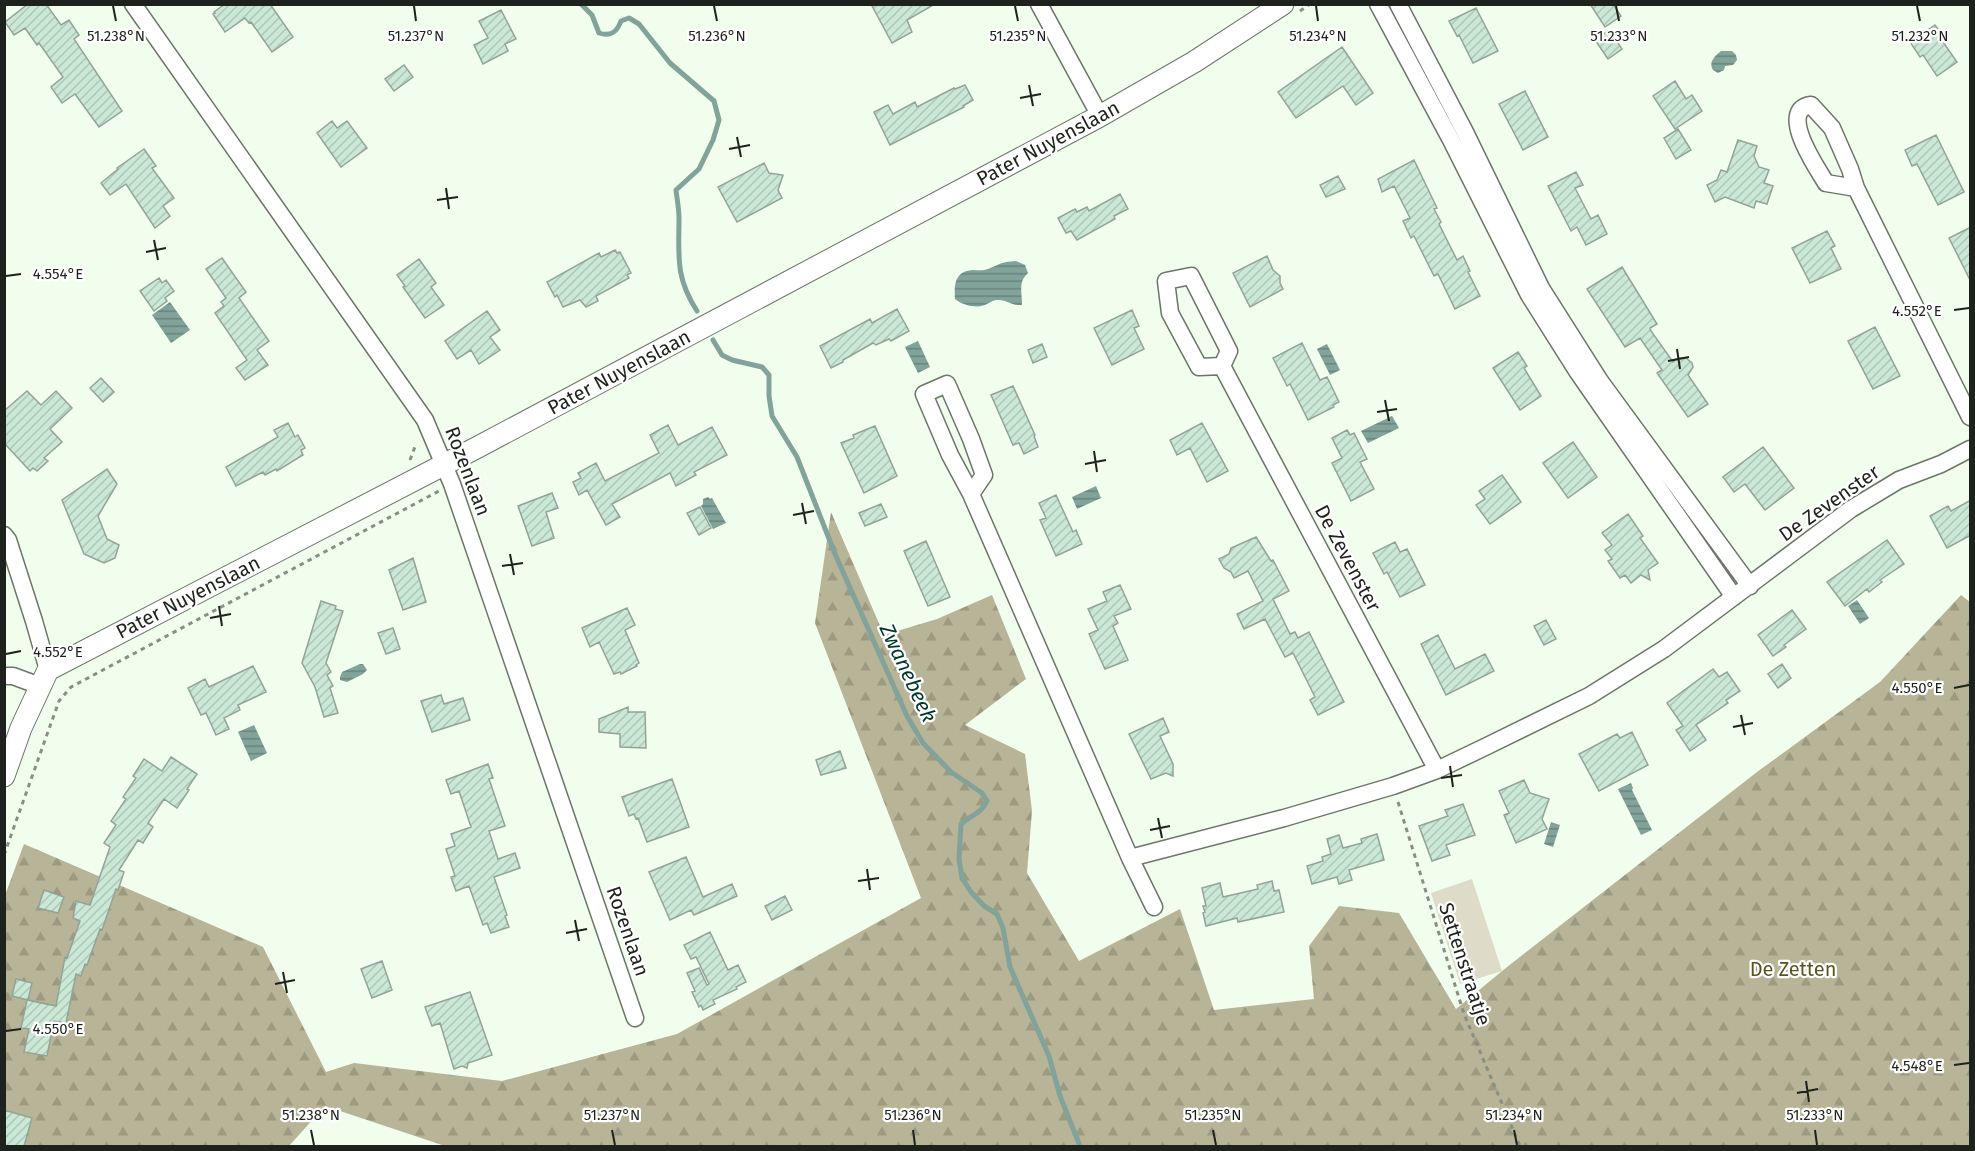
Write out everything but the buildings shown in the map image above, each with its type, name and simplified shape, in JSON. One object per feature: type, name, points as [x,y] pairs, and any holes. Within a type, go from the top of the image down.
[{"type":"street","name":"Rozenlaan","points":[[133,4],[425,420],[445,464],[635,1018]]},
{"type":"street","points":[[1039,4],[1100,116]]},
{"type":"street","name":"Pater Nuyenslaan","points":[[44,678],[1100,116],[1194,62],[1283,4]]},
{"type":"street","points":[[1378,4],[1458,136]]},
{"type":"street","points":[[1398,4],[1458,136],[1577,371],[1750,586]]},
{"type":"street","points":[[1856,188],[1826,183],[1813,163],[1807,153],[1796,120],[1799,111],[1804,106],[1811,105],[1832,128],[1851,169],[1856,188],[1971,417]]},
{"type":"street","name":"De Zevenster","points":[[1191,276],[1229,351],[1222,366],[1199,366],[1170,313],[1166,281],[1191,276]]},
{"type":"street","name":"De Zevenster","points":[[1222,366],[1437,770]]},
{"type":"street","points":[[972,494],[984,475],[947,384],[924,394],[950,455],[972,494],[1130,858],[1154,907]]},
{"type":"street","points":[[1633,439],[1734,597]]},
{"type":"street","name":"De Zevenster","points":[[1130,858],[1284,818],[1393,786],[1437,770],[1589,696],[1664,649],[1851,509],[1899,480],[1941,464],[1971,449]]},
{"type":"street","points":[[4,535],[8,540],[34,621],[44,678],[21,728],[4,776]]},
{"type":"street","points":[[4,676],[44,678]]},
{"type":"path","points":[[417,436],[410,461],[411,471],[424,499]]},
{"type":"path","points":[[4,855],[59,701],[71,687],[452,484]]},
{"type":"path","name":"Settenstraatje","points":[[1393,786],[1464,1014],[1520,1146]]},
{"type":"green space","name":"De Zetten","points":[[831,512],[884,635],[937,619],[992,595],[1026,679],[965,725],[1025,754],[1032,811],[1027,873],[1079,961],[1180,909],[1214,1010],[1314,999],[1309,946],[1339,906],[1399,913],[1456,1009],[1757,772],[1880,682],[1961,595],[1970,602],[1970,1146],[445,1146],[325,1106],[289,1146],[5,1146],[4,898],[24,844],[263,947],[326,1072],[354,1063],[502,1081],[677,1034],[921,898],[815,623]]},
{"type":"shaded area","points":[[1472,879],[1502,971],[1460,984],[1431,893]]},
{"type":"water","points":[[1721,51],[1732,51],[1737,60],[1733,65],[1725,66],[1724,70],[1718,73],[1713,70],[1711,64]]},
{"type":"water","points":[[1016,261],[1025,265],[1028,273],[1022,283],[1022,305],[997,300],[974,306],[955,299],[957,279],[962,273],[986,270]]},
{"type":"water","points":[[170,302],[190,330],[171,343],[152,315]]},
{"type":"water","points":[[918,341],[930,367],[918,373],[905,347]]},
{"type":"water","points":[[1327,344],[1340,370],[1330,375],[1317,349]]},
{"type":"water","points":[[1392,416],[1399,428],[1368,443],[1361,431]]},
{"type":"water","points":[[1096,486],[1101,498],[1077,509],[1072,497]]},
{"type":"water","points":[[712,498],[726,523],[713,529],[701,506],[703,499]]},
{"type":"water","points":[[1857,600],[1869,618],[1860,624],[1848,606]]},
{"type":"water","points":[[363,664],[367,670],[363,674],[347,682],[340,680],[342,672]]},
{"type":"water","points":[[254,725],[267,753],[251,761],[238,732]]},
{"type":"water","points":[[1631,783],[1632,790],[1652,830],[1641,835],[1618,789]]},
{"type":"water","points":[[1551,822],[1560,825],[1553,847],[1544,844]]},
{"type":"waterway","name":"Zwanebeek","points":[[581,4],[592,15],[599,33],[613,33],[621,21],[629,18],[639,24],[670,63],[714,101],[719,120],[713,140],[699,169],[676,190],[680,266],[685,287],[697,311]]},
{"type":"waterway","name":"Zwanebeek","points":[[713,340],[722,355],[732,360],[762,367],[769,375],[772,416],[797,457],[835,554],[907,716],[923,743],[951,772],[982,793],[987,801],[979,812],[961,824],[959,859],[962,878],[984,906],[997,914],[1003,928],[1010,967],[1049,1056],[1060,1096],[1080,1146]]}]
